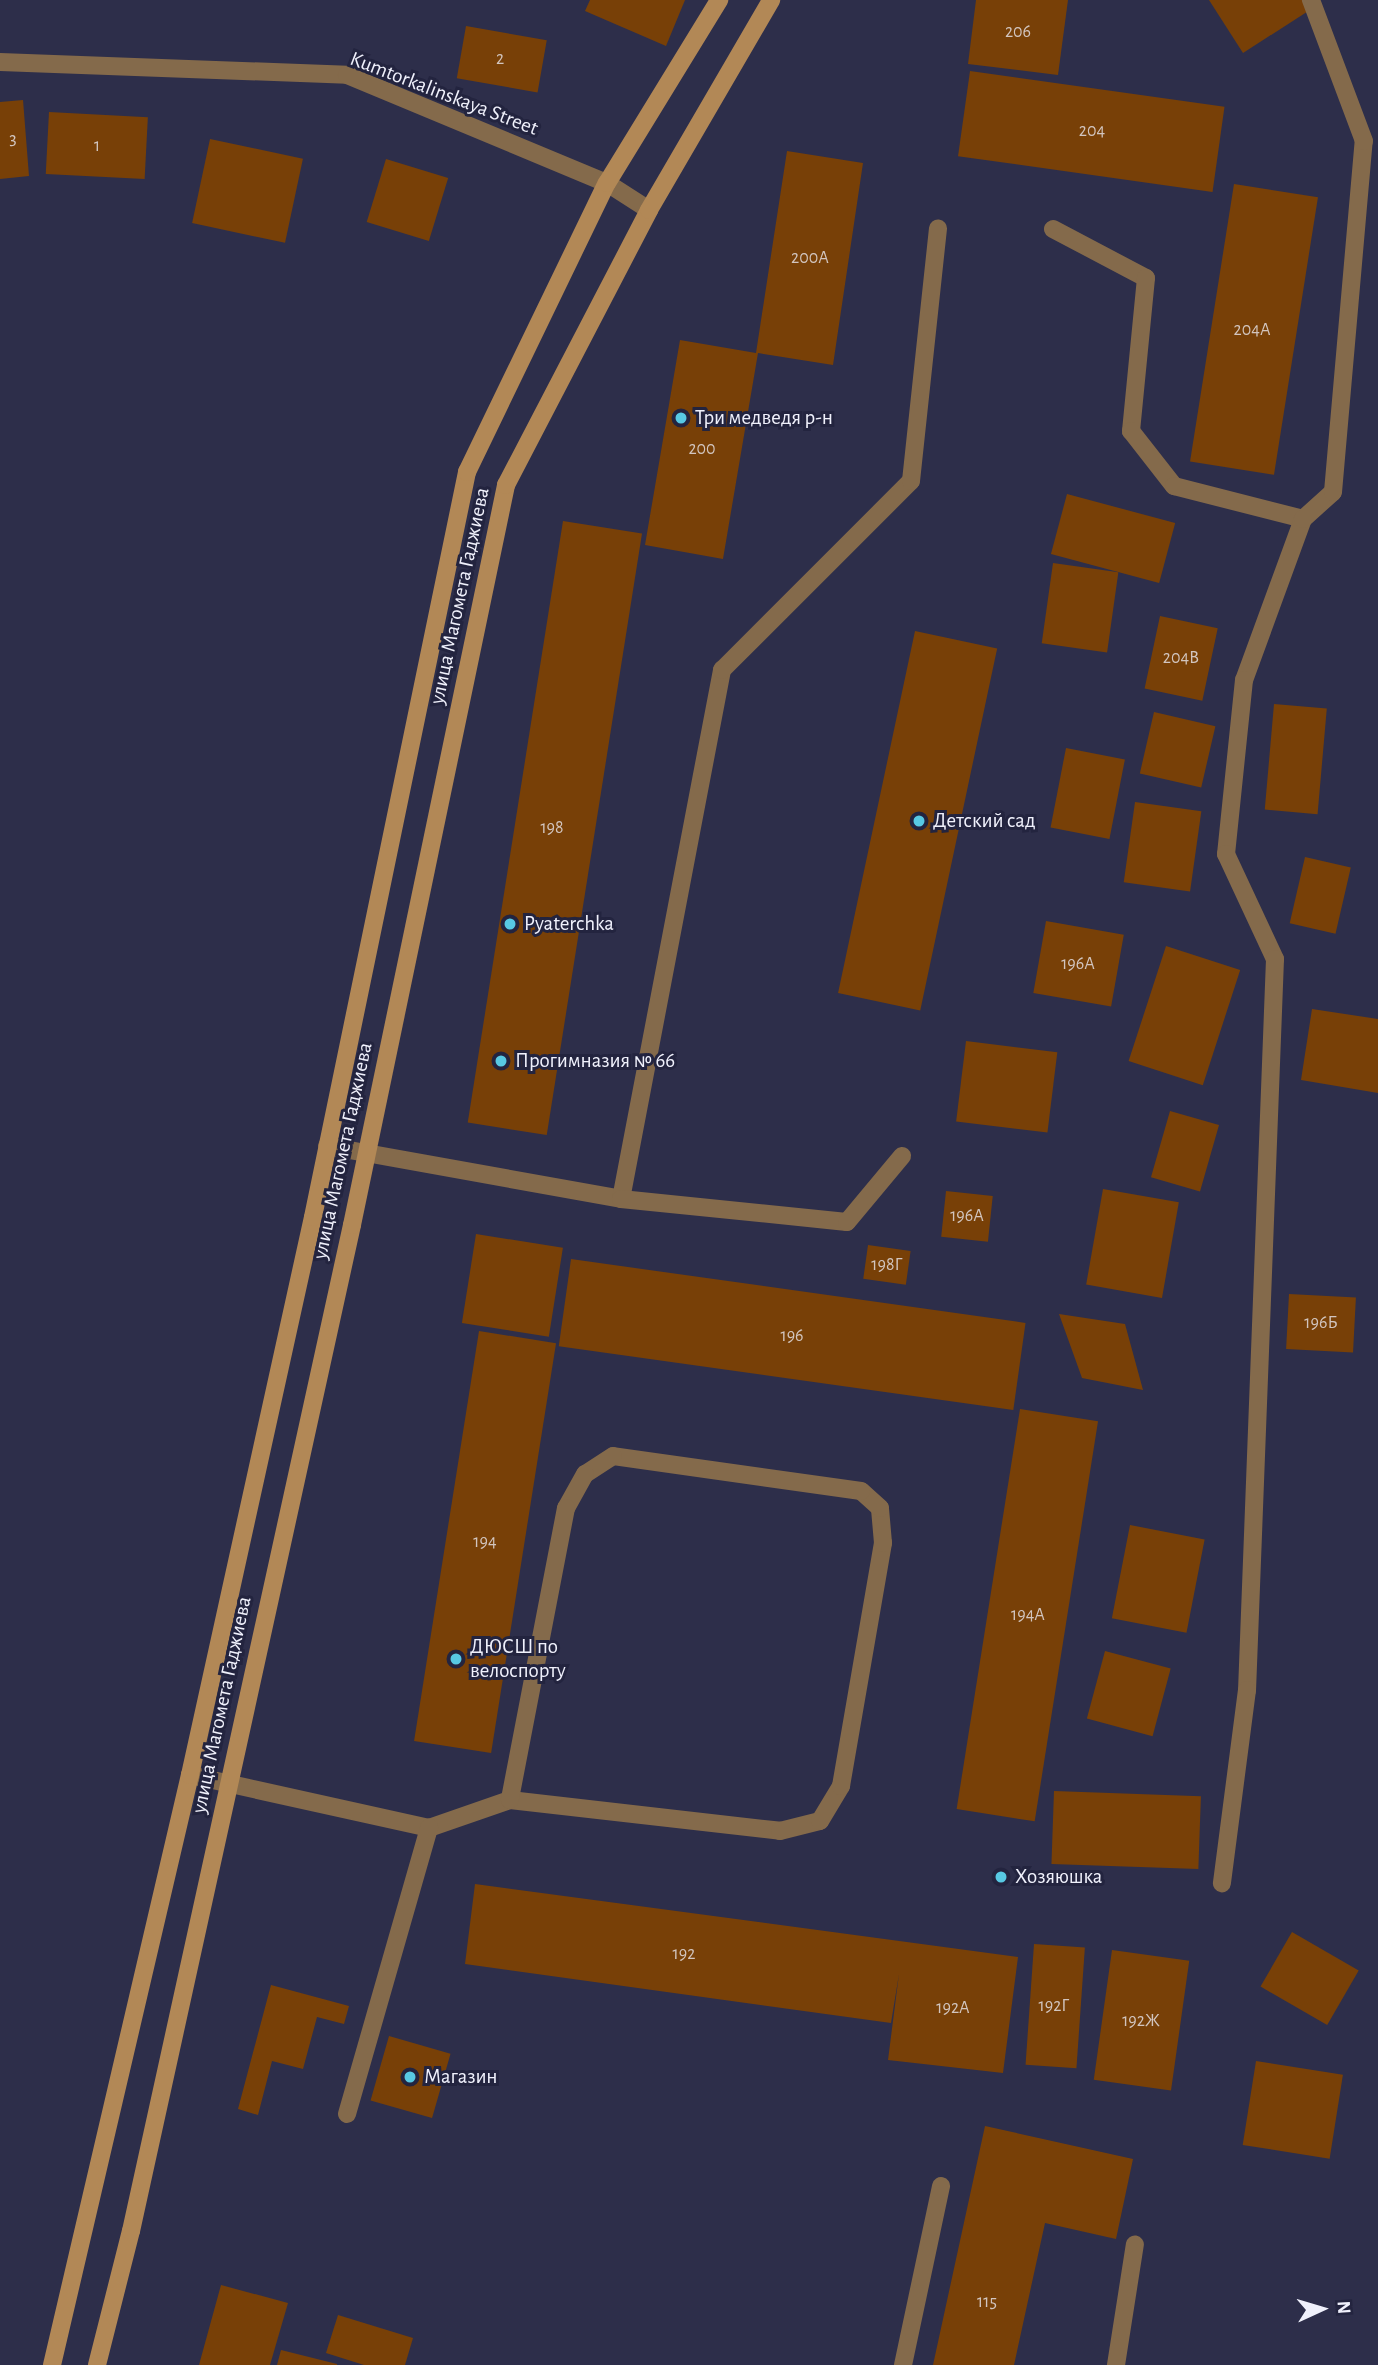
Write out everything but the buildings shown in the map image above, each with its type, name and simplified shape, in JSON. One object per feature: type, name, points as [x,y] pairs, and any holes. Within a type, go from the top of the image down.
[{"type":"main road","name":"улица Магомета Гаджиева","points":[[51,2365],[190,1775],[327,1146],[467,472],[607,183],[719,0]]},
{"type":"main road","name":"улица Магомета Гаджиева","points":[[97,2365],[131,2231],[366,1154],[506,485],[649,211],[771,0]]},
{"type":"street","points":[[1222,1883],[1247,1690],[1275,960],[1226,854],[1244,680],[1303,519],[1333,492],[1364,141],[1311,0]]},
{"type":"street","name":"Kumtorkalinskaya Street","points":[[0,62],[346,75],[607,183],[649,211]]},
{"type":"street","points":[[621,1199],[722,670],[911,481],[938,228]]},
{"type":"street","points":[[1053,229],[1146,278],[1131,431],[1174,486],[1303,519]]},
{"type":"street","points":[[327,1146],[621,1199],[848,1222],[902,1156]]},
{"type":"street","points":[[190,1775],[228,1786],[429,1828],[510,1800],[780,1831],[820,1821],[841,1786],[883,1543],[880,1508],[861,1491],[613,1456],[585,1474],[566,1508],[510,1800]]},
{"type":"street","points":[[347,2114],[429,1828]]},
{"type":"street","points":[[903,2365],[941,2186]]},
{"type":"street","points":[[1116,2365],[1135,2244]]},
{"type":"place","name":"Три медведя р-н","points":[[681,418]]},
{"type":"place","name":"Детский сад","points":[[919,821]]},
{"type":"place","name":"Pyaterchka","points":[[510,924]]},
{"type":"place","name":"Прогимназия № 66","points":[[501,1061]]},
{"type":"place","name":"ДЮСШ по велоспорту","points":[[456,1659]]},
{"type":"place","name":"Хозяюшка","points":[[1001,1877]]},
{"type":"place","name":"Магазин","points":[[410,2077]]}]
